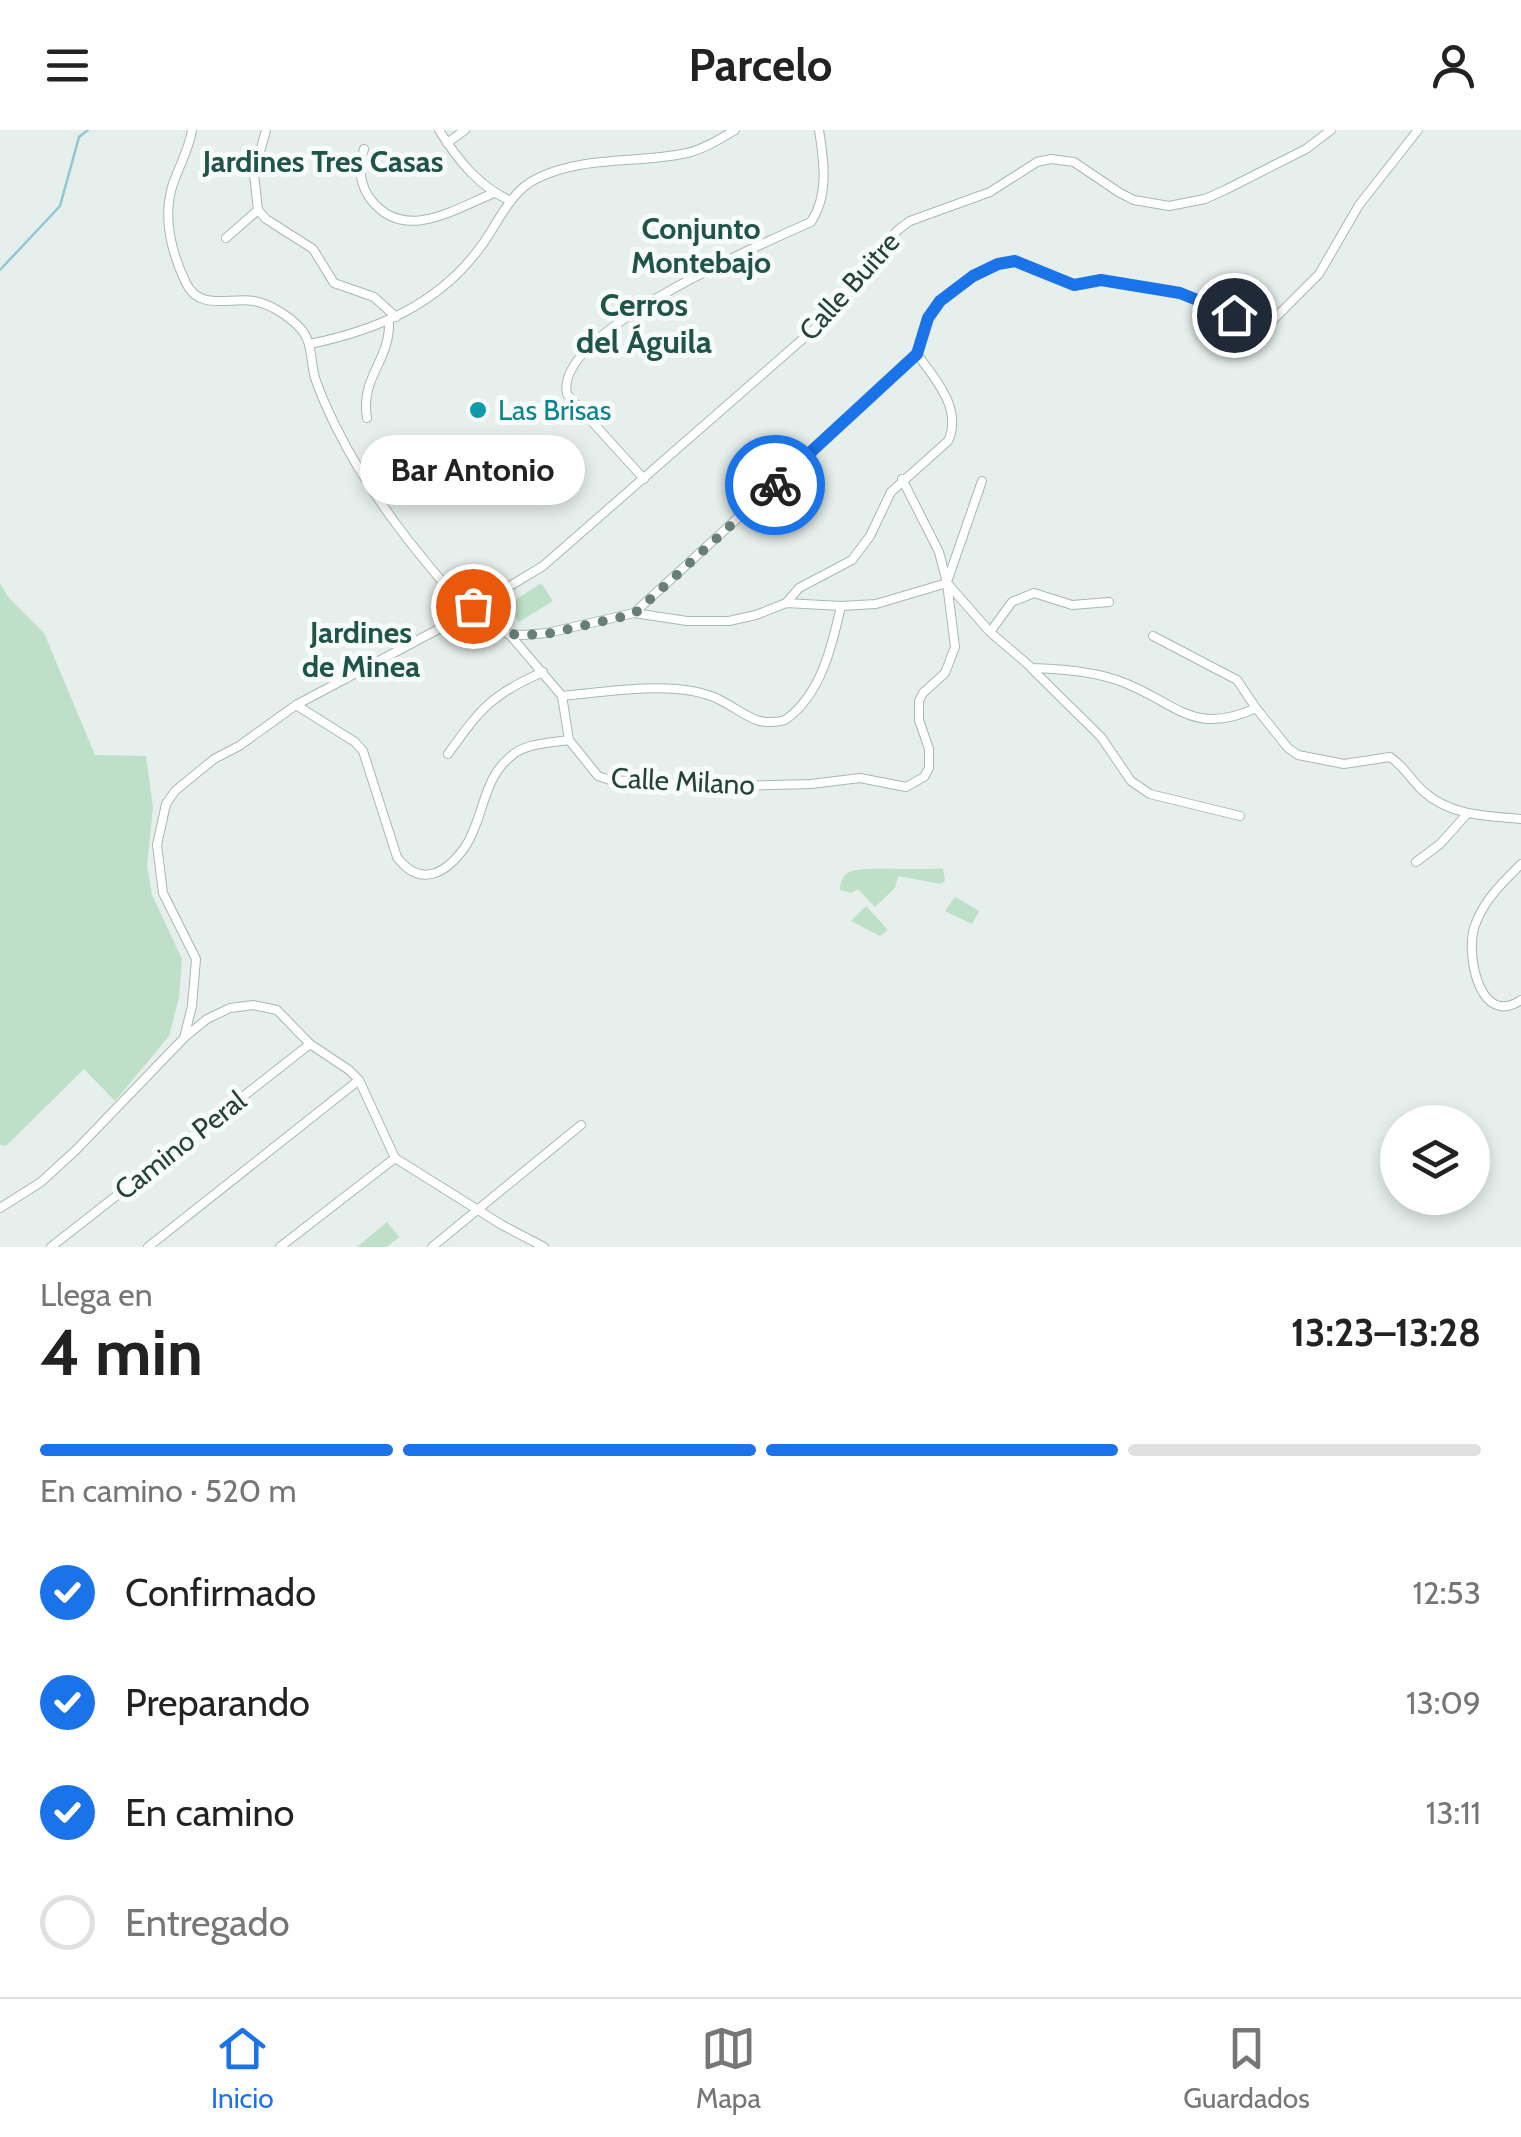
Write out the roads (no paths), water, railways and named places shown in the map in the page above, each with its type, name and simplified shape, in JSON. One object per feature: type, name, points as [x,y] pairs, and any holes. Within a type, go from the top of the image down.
[{"type":"street","points":[[192,130],[167,209],[170,238],[187,287],[196,297],[210,302],[256,301],[278,310],[301,328],[310,344],[314,374],[326,407],[374,494],[463,611]]},
{"type":"street","points":[[266,130],[254,174],[258,210],[313,249],[334,283],[374,297],[392,319],[388,346],[367,390],[367,418]]},
{"type":"street","points":[[439,130],[494,193],[511,201]]},
{"type":"street","points":[[447,143],[466,130]]},
{"type":"street","points":[[310,344],[392,319],[420,305],[479,250],[511,201],[533,180],[549,173],[617,160],[690,152],[735,130]]},
{"type":"street","points":[[644,479],[566,394],[567,378],[583,352],[604,332],[654,300],[811,222],[822,207],[824,192],[819,130]]},
{"type":"street","name":"Calle Buitre","points":[[475,612],[543,566],[841,304],[882,246],[910,221],[978,198],[1027,167],[1051,158],[1074,162],[1134,200],[1169,206],[1186,204],[1226,190],[1306,148],[1331,130]]},
{"type":"street","points":[[634,614],[917,354],[928,318],[940,301],[973,276],[1015,261],[1074,285],[1101,280],[1180,293],[1256,323],[1273,320],[1319,274],[1360,205],[1418,130]]},
{"type":"street","points":[[364,150],[360,162],[363,188],[382,212],[405,223],[442,215],[494,193]]},
{"type":"street","points":[[226,238],[258,210]]},
{"type":"street","points":[[786,603],[799,588],[852,560],[863,548],[890,492],[948,441],[952,409],[917,354]]},
{"type":"street","points":[[902,479],[938,552],[946,583],[990,632],[1102,736],[1132,781],[1150,794],[1240,816]]},
{"type":"street","points":[[946,583],[982,481]]},
{"type":"street","points":[[508,634],[547,634],[634,614],[686,621],[729,621],[786,603],[876,604],[946,583]]},
{"type":"street","name":"Calle Milano","points":[[569,740],[598,776],[610,780],[735,786],[860,778],[906,787],[916,784],[929,768],[929,748],[919,720],[920,702],[923,694],[945,674],[954,648],[946,583]]},
{"type":"street","points":[[990,632],[1012,602],[1034,594],[1072,605],[1110,602]]},
{"type":"street","points":[[562,696],[620,691],[686,692],[721,700],[758,722],[786,720],[806,699],[823,668],[841,606]]},
{"type":"street","points":[[184,1038],[194,995],[196,959],[162,892],[156,846],[166,804],[189,778],[296,705],[463,611],[475,612],[508,634],[562,696],[569,740],[522,748],[510,755],[490,783],[466,846],[448,865],[425,876],[406,868],[397,856],[363,750],[296,705]]},
{"type":"street","points":[[1153,636],[1236,680],[1288,748],[1298,755],[1357,764],[1390,757],[1440,804],[1467,814],[1521,819]]},
{"type":"street","points":[[1032,668],[1068,668],[1114,679],[1199,720],[1234,718],[1256,708]]},
{"type":"street","points":[[448,754],[487,703],[503,689],[542,672]]},
{"type":"street","points":[[1416,862],[1440,844],[1467,814]]},
{"type":"street","points":[[1521,864],[1486,902],[1470,952],[1472,968],[1486,997],[1500,1006],[1521,1000]]},
{"type":"street","points":[[0,1208],[41,1182],[76,1150],[184,1038],[219,1013],[253,1005],[277,1010],[310,1044],[359,1080],[395,1158],[544,1247]]},
{"type":"street","name":"Camino Peral","points":[[51,1247],[310,1044]]},
{"type":"street","points":[[148,1247],[359,1080]]},
{"type":"street","points":[[432,1247],[581,1126]]},
{"type":"street","points":[[280,1247],[395,1158]]},
{"type":"waterway","points":[[0,270],[60,206],[79,137],[88,130]]},
{"type":"place","name":"Las Brisas","points":[[478,410]]},
{"type":"place","name":"Bar Antonio","points":[[473,606]]},
{"type":"district","name":"Jardines Tres Casas","points":[[323,162]]},
{"type":"district","name":"Conjunto Montebajo","points":[[701,246]]},
{"type":"district","name":"Cerros del Águila","points":[[644,324]]},
{"type":"district","name":"Jardines de Minea","points":[[361,650]]}]
